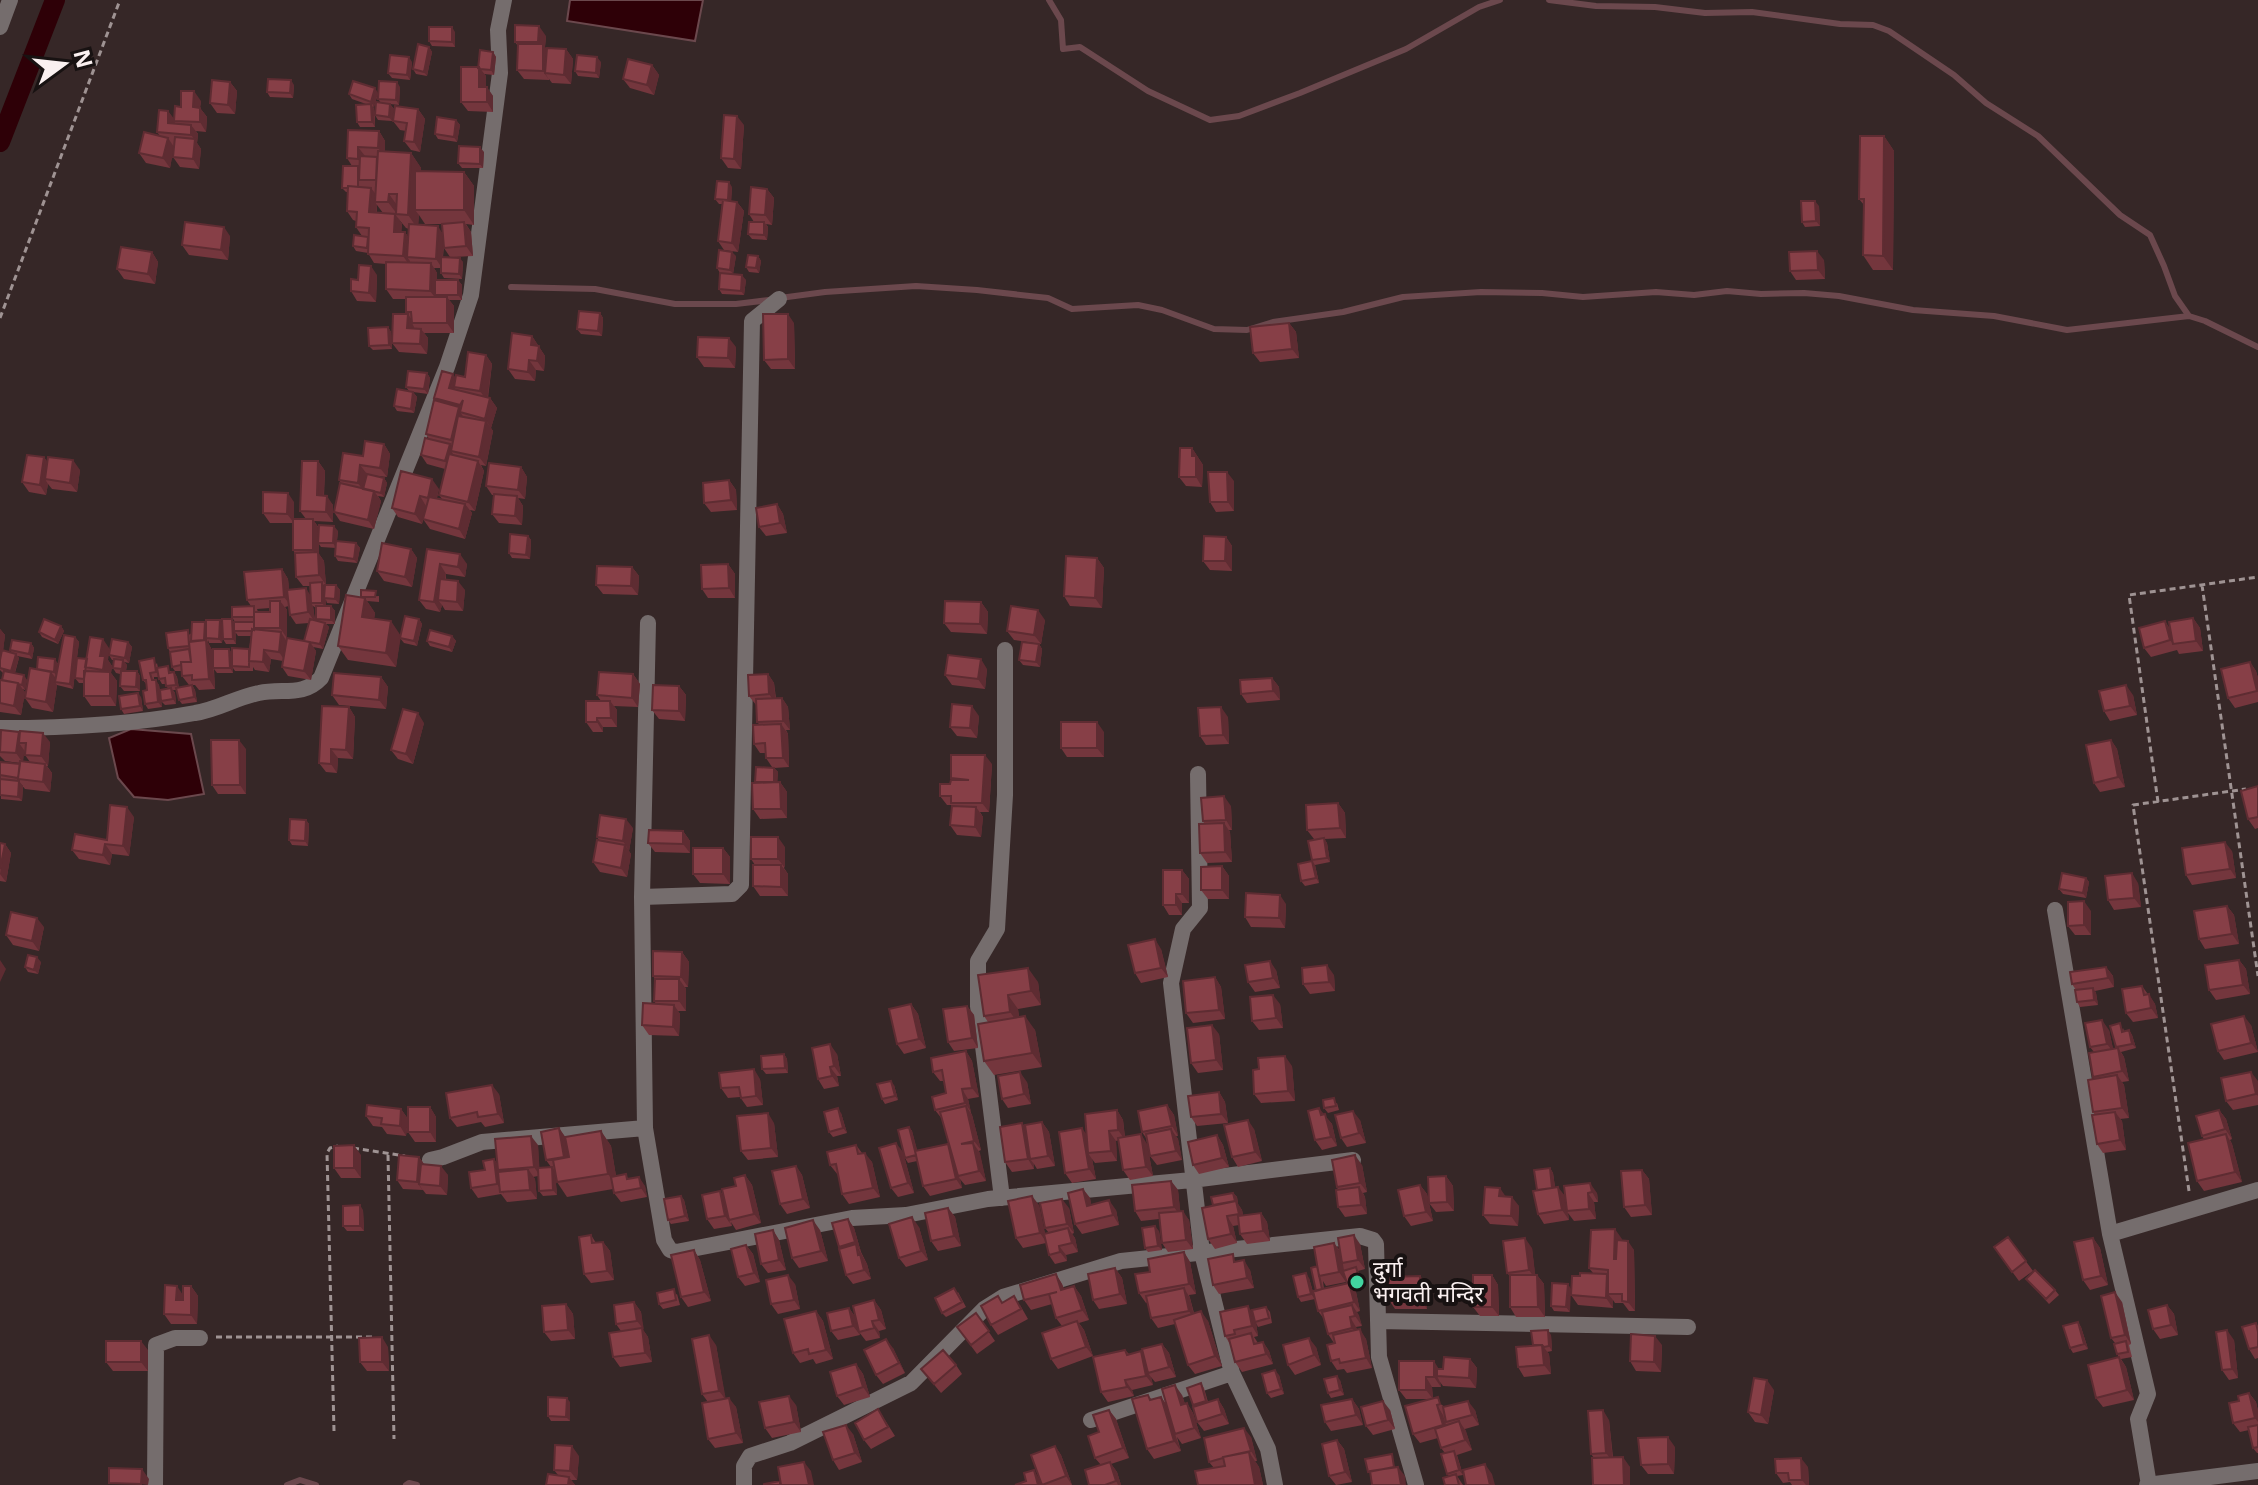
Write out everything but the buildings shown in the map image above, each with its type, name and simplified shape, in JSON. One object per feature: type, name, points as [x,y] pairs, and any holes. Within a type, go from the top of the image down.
[{"type":"street","points":[[0,27],[10,0]]},
{"type":"street","points":[[0,728],[70,728],[198,713],[259,693],[301,691],[312,687],[321,678],[447,367],[471,295],[500,73],[498,30],[504,0]]},
{"type":"street","points":[[642,897],[732,894],[741,885],[752,321],[779,299]]},
{"type":"street","points":[[648,623],[642,897],[645,1128],[664,1240],[670,1250],[676,1252],[852,1218],[906,1215],[1002,1198],[1192,1180],[1354,1160]]},
{"type":"street","points":[[1002,1198],[978,1006],[978,961],[997,929],[1005,795],[1005,650]]},
{"type":"street","points":[[1198,774],[1200,908],[1183,929],[1171,983],[1192,1180],[1202,1253],[1232,1373],[1268,1449],[1275,1485]]},
{"type":"street","points":[[2055,910],[2110,1234],[2148,1394],[2138,1419],[2148,1485],[2258,1471]]},
{"type":"street","points":[[430,1160],[482,1142],[645,1128]]},
{"type":"street","points":[[2110,1234],[2258,1190]]},
{"type":"street","points":[[744,1485],[744,1466],[750,1456],[790,1443],[911,1383],[984,1309],[1003,1297],[1121,1261],[1367,1237],[1376,1244],[1379,1357],[1416,1485]]},
{"type":"street","points":[[1378,1321],[1688,1327]]},
{"type":"street","points":[[155,1485],[156,1345],[175,1338],[200,1338]]},
{"type":"street","points":[[1091,1420],[1232,1373]]},
{"type":"path","points":[[0,318],[120,0]]},
{"type":"path","points":[[2158,802],[2129,595],[2258,577]]},
{"type":"path","points":[[2202,585],[2258,976]]},
{"type":"path","points":[[2191,1209],[2133,805],[2258,788]]},
{"type":"path","points":[[334,1431],[327,1153],[336,1146],[430,1160]]},
{"type":"path","points":[[388,1153],[394,1439]]},
{"type":"path","points":[[200,1338],[377,1337]]},
{"type":"shaded area","points":[[570,0],[703,0],[695,41],[567,21]]},
{"type":"shaded area","points":[[131,729],[191,734],[204,794],[168,800],[134,797],[118,778],[109,738]]},
{"type":"waterway","points":[[0,142],[55,0]]},
{"type":"waterway","points":[[1049,0],[1061,20],[1063,49],[1080,47],[1148,91],[1210,120],[1239,116],[1300,93],[1406,49],[1479,7],[1500,0]]},
{"type":"waterway","points":[[1549,0],[1705,13],[1752,12],[1840,24],[1873,25],[1889,31],[1954,75],[1986,103],[2038,136],[2120,215],[2150,235],[2175,296],[2189,316],[2258,347]]},
{"type":"waterway","points":[[780,298],[916,286],[977,290],[1048,298],[1072,309],[1138,305],[1162,310],[1214,329],[1247,330],[1273,322],[1343,312],[1403,297],[1481,292],[1583,297],[1656,292],[1694,295],[1727,291],[1804,293],[1839,296],[1913,310],[1994,316],[2067,330],[2189,316]]},
{"type":"waterway","points":[[511,287],[595,289],[675,304],[736,304],[769,300]]},
{"type":"waterway","points":[[287,1485],[300,1480],[316,1485]]},
{"type":"waterway","points":[[406,1485],[417,1485]]},
{"type":"place","name":"दुर्गा भगवती मन्दिर","points":[[1357,1282]]}]
